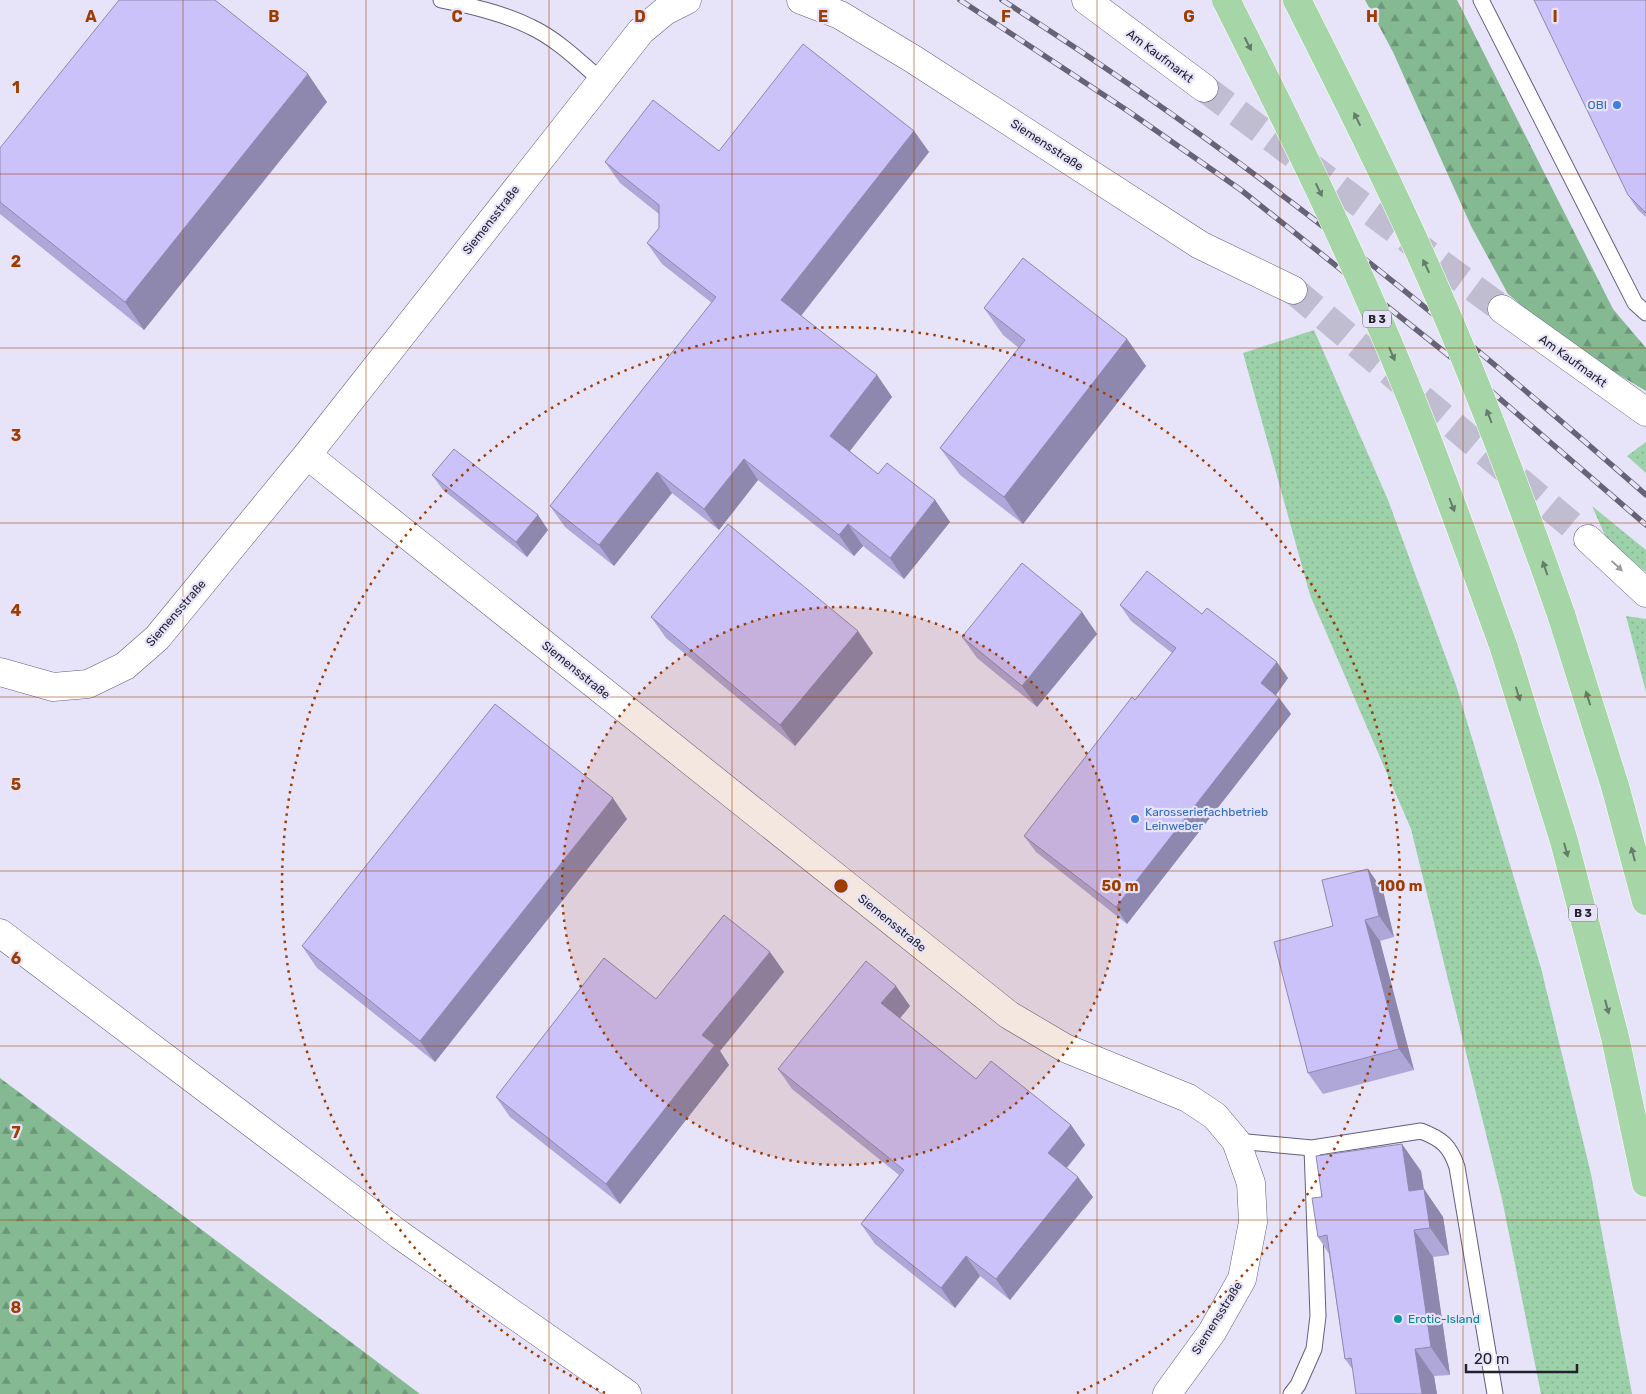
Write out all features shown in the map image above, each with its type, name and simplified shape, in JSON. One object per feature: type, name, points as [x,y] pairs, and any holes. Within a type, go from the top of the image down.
[{"type":"highway","name":"B 3","points":[[1226,0],[1285,117],[1349,253],[1405,384],[1458,519],[1504,648],[1566,851],[1615,1037],[1646,1183]]},
{"type":"highway","points":[[1297,0],[1384,175],[1430,276],[1484,405],[1561,614],[1615,786],[1646,901]]},
{"type":"street","name":"Siemensstraße","points":[[0,672],[53,687],[88,684],[125,666],[157,638],[307,455],[642,31],[664,11],[687,0]]},
{"type":"street","name":"Siemensstraße","points":[[801,0],[840,15],[881,39],[1200,245],[1293,290]]},
{"type":"street","name":"Am Kaufmarkt","points":[[1086,0],[1204,88]]},
{"type":"street","name":"Am Kaufmarkt","points":[[1502,309],[1646,412]]},
{"type":"street","name":"Siemensstraße","points":[[307,455],[1009,1016],[1065,1048],[1188,1098],[1215,1116],[1236,1141],[1251,1182],[1253,1222],[1242,1279],[1212,1332],[1167,1393]]},
{"type":"street","points":[[1588,539],[1646,593]]},
{"type":"street","points":[[0,933],[400,1235],[627,1394]]},
{"type":"lane","points":[[441,0],[503,16],[532,27],[573,56],[602,81]]},
{"type":"lane","points":[[1481,0],[1635,304],[1646,313]]},
{"type":"lane","points":[[1236,1141],[1312,1148],[1421,1131],[1438,1137],[1452,1152],[1457,1168],[1495,1394]]},
{"type":"lane","points":[[1291,1394],[1298,1385],[1314,1349],[1318,1316],[1312,1148]]},
{"type":"green space","points":[[1365,0],[1457,0],[1613,309],[1646,348],[1646,391],[1571,346],[1508,294],[1471,226],[1393,52]]},
{"type":"green space","points":[[1314,330],[1388,500],[1456,685],[1541,968],[1591,1174],[1632,1394],[1541,1394],[1502,1199],[1411,829],[1310,595],[1243,353]]},
{"type":"green space","points":[[1646,442],[1646,473],[1627,456]]},
{"type":"green space","points":[[1592,506],[1646,550],[1646,572],[1608,542]]},
{"type":"green space","points":[[1626,616],[1646,619],[1646,692]]},
{"type":"green space","points":[[0,1078],[420,1394],[0,1394]]},
{"type":"building","points":[[119,0],[215,0],[308,74],[125,302],[0,202],[0,148]]},
{"type":"building","name":"OBI","points":[[1534,0],[1646,0],[1646,213],[1628,195]]},
{"type":"building","points":[[803,44],[914,131],[781,300],[877,375],[830,436],[878,474],[887,463],[935,500],[890,558],[848,524],[839,535],[744,459],[704,509],[657,472],[599,545],[550,506],[716,297],[647,243],[659,228],[659,205],[605,162],[653,100],[719,151]]},
{"type":"building","points":[[1023,258],[1127,339],[1004,497],[940,448],[1025,340],[984,308]]},
{"type":"building","points":[[454,449],[538,515],[516,542],[432,475]]},
{"type":"building","points":[[728,524],[858,631],[780,725],[651,617]]},
{"type":"building","points":[[1022,563],[1082,612],[1022,686],[962,637]]},
{"type":"building","points":[[1147,571],[1202,614],[1207,608],[1277,662],[1261,683],[1279,698],[1116,907],[1024,836],[1132,697],[1135,700],[1176,648],[1120,605]]},
{"type":"building","points":[[495,704],[613,798],[420,1041],[302,946]]},
{"type":"building","points":[[1368,869],[1379,916],[1365,920],[1399,1049],[1308,1073],[1274,942],[1333,926],[1322,880]]},
{"type":"building","points":[[724,915],[770,952],[702,1035],[715,1045],[606,1184],[496,1097],[604,958],[656,999]]},
{"type":"building","points":[[866,961],[896,986],[881,1003],[976,1079],[991,1061],[1071,1125],[1048,1153],[1078,1177],[996,1279],[966,1256],[941,1288],[861,1224],[904,1170],[778,1069]]},
{"type":"building","name":"Erotic-Island","points":[[1402,1144],[1409,1191],[1424,1189],[1430,1228],[1414,1230],[1431,1347],[1415,1349],[1422,1394],[1356,1394],[1351,1358],[1345,1359],[1327,1235],[1318,1237],[1312,1198],[1322,1197],[1316,1156]]},
{"type":"tunnel","points":[[1204,88],[1502,309]]},
{"type":"tunnel","points":[[1293,290],[1588,539]]},
{"type":"railway","points":[[960,0],[1128,111],[1241,190],[1462,366],[1646,525]]},
{"type":"railway","points":[[1002,0],[1171,113],[1334,235],[1492,363],[1646,495]]},
{"type":"place","name":"OBI","points":[[1617,105]]},
{"type":"place","name":"Karosseriefachbetrieb Leinweber","points":[[1135,819]]},
{"type":"place","name":"Erotic-Island","points":[[1398,1319]]}]
